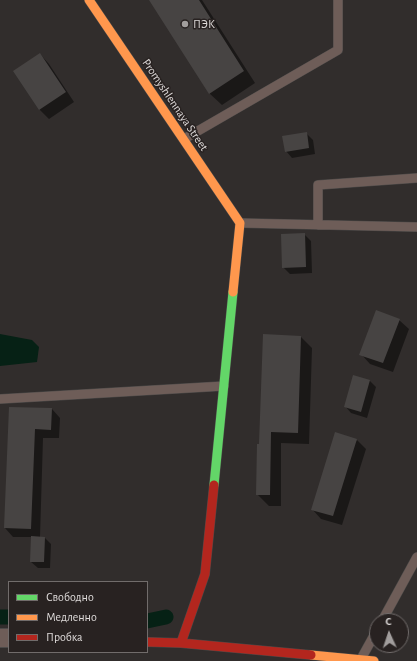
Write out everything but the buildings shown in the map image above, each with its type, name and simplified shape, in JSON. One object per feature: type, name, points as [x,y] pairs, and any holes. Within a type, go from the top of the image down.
[{"type":"street","name":"Promyshlennaya Street","points":[[89,0],[240,223]]},
{"type":"street","points":[[181,643],[205,574],[240,223]]},
{"type":"street","points":[[148,642],[181,643],[374,661]]},
{"type":"lane","points":[[184,139],[338,50],[338,0]]},
{"type":"lane","points":[[318,225],[318,185],[417,178]]},
{"type":"lane","points":[[240,223],[417,227]]},
{"type":"lane","points":[[0,399],[224,386]]},
{"type":"lane","points":[[386,613],[417,557]]},
{"type":"lane","points":[[360,660],[369,644]]},
{"type":"shaded area","points":[[0,334],[32,340],[39,347],[37,362],[0,366]]},
{"type":"waterway","points":[[0,617],[8,617]]},
{"type":"waterway","points":[[148,621],[166,617]]},
{"type":"traffic: fast","points":[[214,485],[233,292]]},
{"type":"traffic: slow","points":[[89,0],[240,223],[233,292]]},
{"type":"traffic: slow","points":[[311,655],[374,661]]},
{"type":"traffic: jam","points":[[181,643],[205,574],[214,485]]},
{"type":"traffic: jam","points":[[148,642],[181,643],[311,655]]},
{"type":"place","name":"ПЭК","points":[[185,24]]}]
